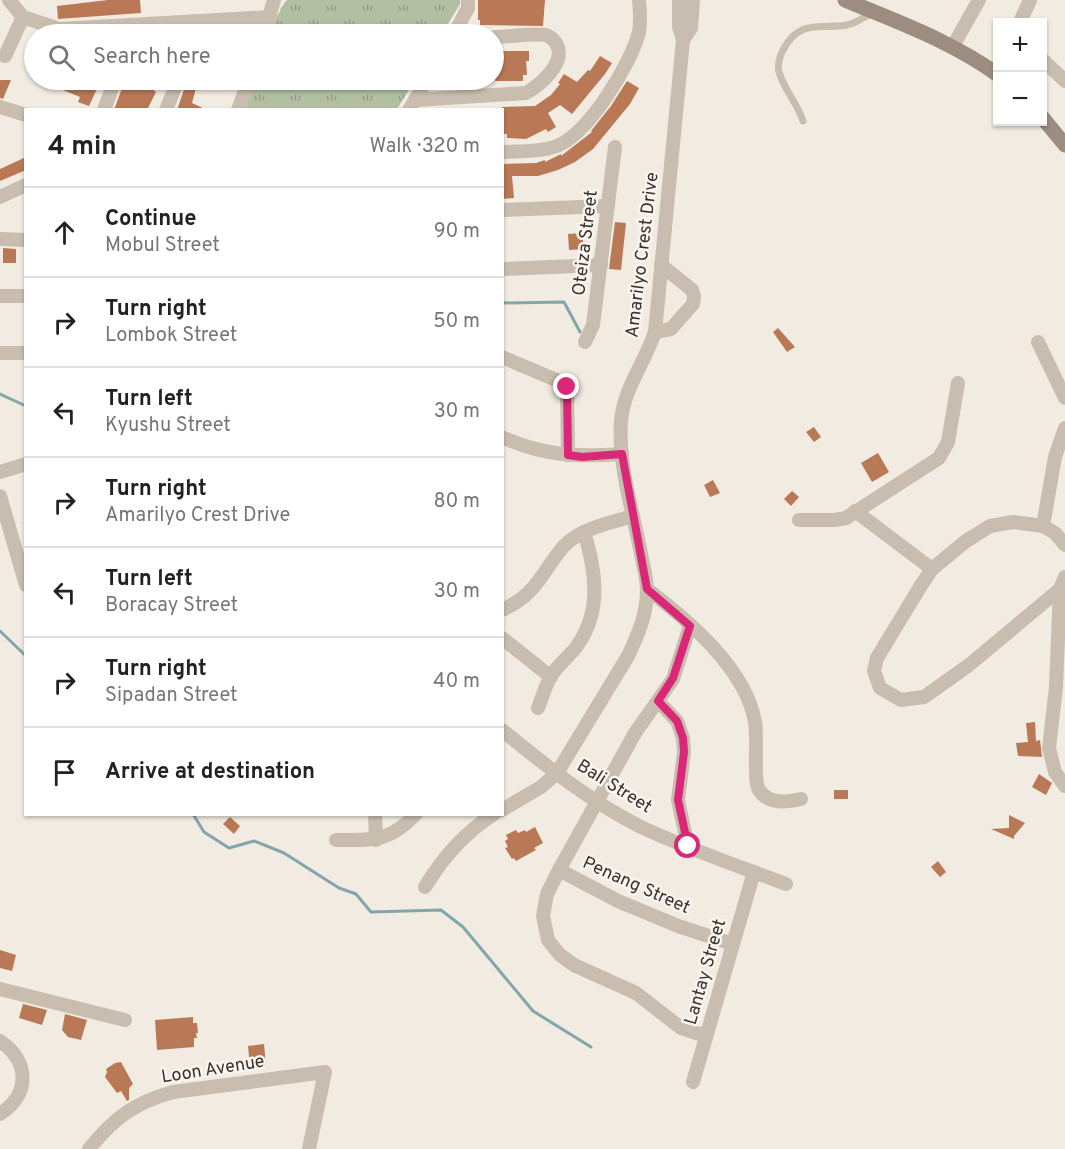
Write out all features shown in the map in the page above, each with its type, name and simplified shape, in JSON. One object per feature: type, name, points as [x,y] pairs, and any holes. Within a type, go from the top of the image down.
[{"type":"street","points":[[9,0],[23,17],[43,24]]},
{"type":"street","points":[[268,24],[274,0]]},
{"type":"street","points":[[459,24],[468,8],[468,0]]},
{"type":"street","points":[[504,152],[538,151],[559,145],[581,130],[620,77],[628,60],[639,31],[639,0]]},
{"type":"street","name":"Amarilyo Crest Drive","points":[[504,809],[541,787],[557,773],[580,738],[637,638],[645,614],[647,589],[622,454],[621,421],[632,381],[648,352],[655,332],[683,40],[679,27],[680,0]]},
{"type":"street","name":"Amarilyo Crest Drive","points":[[683,40],[691,28],[693,0]]},
{"type":"street","points":[[845,0],[952,46],[975,58],[994,72]]},
{"type":"street","points":[[952,46],[979,0]]},
{"type":"street","points":[[1022,18],[1030,0]]},
{"type":"street","points":[[5,56],[23,17]]},
{"type":"street","points":[[213,24],[271,17]]},
{"type":"street","points":[[412,104],[526,93],[540,85],[559,59],[559,49],[555,40],[546,35],[504,37]]},
{"type":"street","points":[[1047,64],[1065,81]]},
{"type":"street","points":[[105,108],[111,90]]},
{"type":"street","points":[[167,108],[174,90]]},
{"type":"street","points":[[239,108],[245,90]]},
{"type":"street","points":[[412,104],[421,90]]},
{"type":"street","points":[[1,109],[24,115]]},
{"type":"street","points":[[1047,123],[1065,145]]},
{"type":"street","name":"Oteiza Street","points":[[585,342],[593,325],[615,147]]},
{"type":"street","points":[[0,197],[24,186]]},
{"type":"street","points":[[504,210],[608,206]]},
{"type":"street","points":[[0,239],[24,240]]},
{"type":"street","points":[[504,269],[601,265]]},
{"type":"street","points":[[655,332],[671,329],[693,304],[694,296],[692,290],[661,266]]},
{"type":"street","points":[[0,296],[24,297]]},
{"type":"street","points":[[1038,342],[1065,398]]},
{"type":"street","points":[[0,354],[24,353]]},
{"type":"street","points":[[504,358],[561,382],[567,387],[568,455]]},
{"type":"street","points":[[799,520],[846,518],[939,458],[948,442],[958,383]]},
{"type":"street","points":[[1043,526],[1055,458],[1065,428]]},
{"type":"street","points":[[504,438],[547,453],[582,457],[622,454]]},
{"type":"street","points":[[0,472],[24,465]]},
{"type":"street","points":[[0,496],[24,578]]},
{"type":"street","points":[[855,512],[932,569]]},
{"type":"street","points":[[504,609],[522,599],[538,584],[565,545],[584,532],[633,516]]},
{"type":"street","points":[[1063,583],[969,665],[924,697],[901,700],[880,688],[874,671],[877,658],[932,569],[966,541],[990,526],[1013,522],[1043,526],[1055,533],[1065,545]]},
{"type":"street","points":[[538,708],[551,677],[577,646],[588,628],[595,600],[595,578],[584,532]]},
{"type":"street","points":[[1063,583],[1060,688],[1049,748],[1055,772],[1065,786]]},
{"type":"street","points":[[647,589],[690,626],[731,669],[745,690],[755,722],[757,788],[764,796],[782,803],[801,799]]},
{"type":"street","points":[[690,626],[673,678],[635,734],[559,870],[547,894],[543,916],[548,940],[560,956],[574,965],[636,993],[681,1028],[706,1036]]},
{"type":"street","points":[[504,640],[551,677]]},
{"type":"street","points":[[658,701],[677,721],[683,738],[684,752],[678,800],[688,846]]},
{"type":"street","name":"Bali Street","points":[[504,732],[597,802],[640,826],[786,884]]},
{"type":"street","points":[[375,816],[376,840]]},
{"type":"street","points":[[336,840],[376,840],[393,834],[414,816]]},
{"type":"street","points":[[424,887],[440,861],[458,842],[491,816]]},
{"type":"street","name":"Penang Street","points":[[559,870],[628,905],[678,926],[733,944]]},
{"type":"street","name":"Lantay Street","points":[[693,1082],[754,872]]},
{"type":"street","points":[[0,989],[125,1020]]},
{"type":"street","points":[[0,1041],[19,1059],[23,1075],[22,1088],[14,1105],[0,1114]]},
{"type":"street","name":"Loon Avenue","points":[[89,1149],[120,1115],[150,1099],[172,1092],[325,1072],[309,1149]]},
{"type":"lane","points":[[803,121],[799,108],[794,104],[778,70],[781,53],[790,37],[810,27],[849,25],[874,12]]},
{"type":"green space","points":[[287,0],[460,0],[448,24],[274,24]]},
{"type":"green space","points":[[250,90],[409,90],[398,108],[245,108]]},
{"type":"building","points":[[108,0],[140,0],[141,13],[58,19],[57,6]]},
{"type":"building","points":[[478,0],[545,0],[543,26],[480,24]]},
{"type":"building","points":[[504,51],[529,51],[529,61],[526,61],[527,75],[523,75],[523,81],[504,81]]},
{"type":"building","points":[[600,56],[612,63],[572,114],[560,105],[548,113],[556,127],[548,132],[546,129],[526,139],[507,138],[507,134],[504,134],[504,108],[502,107],[535,106],[551,95],[560,84],[558,83],[564,74],[577,82],[588,70],[590,71]]},
{"type":"building","points":[[0,80],[11,80],[3,99],[0,98]]},
{"type":"building","points":[[627,81],[639,88],[630,104],[593,149],[575,162],[558,170],[538,176],[512,176],[514,198],[504,199],[504,164],[536,163],[545,160],[545,162],[561,154],[561,156],[592,132]]},
{"type":"building","points":[[63,90],[96,90],[89,106],[78,102],[80,97]]},
{"type":"building","points":[[121,90],[154,90],[156,92],[148,108],[115,108]]},
{"type":"building","points":[[184,90],[195,90],[192,103],[203,108],[178,108]]},
{"type":"building","points":[[24,158],[24,171],[0,181],[0,169]]},
{"type":"building","points":[[615,222],[626,223],[621,270],[609,269]]},
{"type":"building","points":[[582,233],[584,249],[569,250],[568,234]]},
{"type":"building","points":[[3,248],[16,249],[16,263],[3,263]]},
{"type":"building","points":[[778,328],[795,347],[787,352],[773,332]]},
{"type":"building","points":[[814,427],[821,437],[814,442],[806,432]]},
{"type":"building","points":[[878,453],[889,472],[872,482],[861,463]]},
{"type":"building","points":[[713,480],[720,493],[710,497],[704,485]]},
{"type":"building","points":[[792,491],[799,497],[791,506],[784,499]]},
{"type":"building","points":[[1035,722],[1036,741],[1040,740],[1042,757],[1018,756],[1016,743],[1028,742],[1026,723]]},
{"type":"building","points":[[1039,774],[1052,783],[1046,795],[1032,787]]},
{"type":"building","points":[[834,790],[848,790],[848,799],[834,799]]},
{"type":"building","points":[[1009,815],[1025,823],[1014,839],[991,829],[1009,828]]},
{"type":"building","points":[[230,817],[240,826],[234,834],[223,824]]},
{"type":"building","points":[[535,827],[543,843],[534,848],[536,850],[516,861],[512,859],[505,848],[508,847],[505,841],[508,839],[506,835],[516,830],[518,833],[525,830],[526,832]]},
{"type":"building","points":[[938,861],[946,872],[940,877],[931,867]]},
{"type":"building","points":[[0,950],[16,955],[12,971],[0,968]]},
{"type":"building","points":[[23,1004],[47,1010],[42,1025],[19,1018]]},
{"type":"building","points":[[65,1014],[87,1020],[81,1040],[68,1037],[62,1030]]},
{"type":"building","points":[[193,1017],[193,1023],[197,1023],[198,1033],[196,1033],[197,1038],[194,1038],[194,1047],[157,1050],[155,1020]]},
{"type":"building","points":[[264,1044],[266,1066],[250,1067],[248,1046]]},
{"type":"building","points":[[121,1062],[133,1084],[129,1088],[129,1100],[127,1101],[121,1091],[117,1093],[105,1077],[106,1069]]},
{"type":"waterway","points":[[504,303],[564,302],[580,332]]},
{"type":"waterway","points":[[0,394],[24,405]]},
{"type":"waterway","points":[[0,631],[24,654]]},
{"type":"waterway","points":[[194,816],[204,832],[229,848],[254,841],[284,853],[339,888],[356,894],[371,912],[441,910],[463,927],[533,1011],[591,1047]]},
{"type":"route","points":[[567,387],[569,395],[568,455],[582,457],[622,454],[647,589],[690,626],[673,678],[658,701],[677,721],[683,738],[684,752],[678,800],[688,846]]}]
